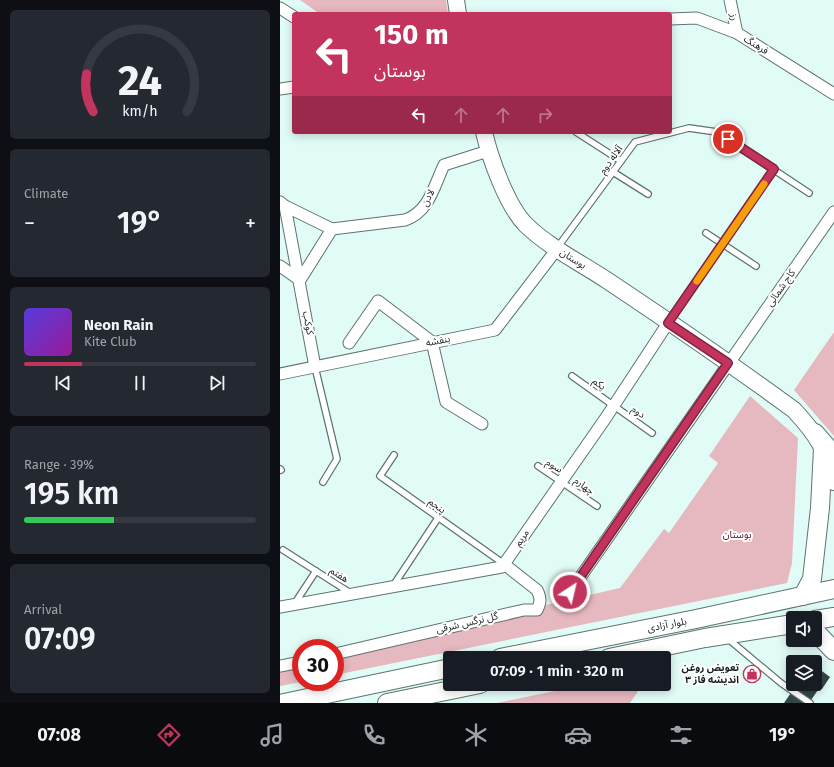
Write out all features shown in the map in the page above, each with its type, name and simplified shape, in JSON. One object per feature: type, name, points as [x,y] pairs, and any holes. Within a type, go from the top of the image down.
[{"type":"main road","points":[[803,596],[812,579],[820,508],[824,445]]},
{"type":"main road","name":"بلوار آزادی","points":[[535,651],[696,619],[834,589]]},
{"type":"main road","points":[[822,619],[834,617]]},
{"type":"main road","name":"بلوار آزادی","points":[[643,651],[723,635],[786,625]]},
{"type":"main road","points":[[822,638],[834,651]]},
{"type":"main road","points":[[284,703],[443,669]]},
{"type":"main road","points":[[387,703],[446,691]]},
{"type":"street","points":[[456,0],[458,12]]},
{"type":"street","name":"رز","points":[[730,0],[737,33]]},
{"type":"street","points":[[280,8],[292,16]]},
{"type":"street","name":"فرهنگ","points":[[672,19],[697,18],[737,33],[833,90]]},
{"type":"street","points":[[280,90],[292,87]]},
{"type":"street","name":"بوستان","points":[[484,134],[488,151],[510,200],[525,224],[557,249],[728,363],[794,410],[824,445],[834,482]]},
{"type":"street","name":"لادن","points":[[332,230],[405,220],[416,216],[423,210],[444,165],[488,151]]},
{"type":"street","points":[[280,266],[300,280],[332,230],[283,204]]},
{"type":"street","name":"کوکب","points":[[283,204],[300,280],[315,367]]},
{"type":"street","name":"کاج شمالی","points":[[570,592],[834,212]]},
{"type":"street","name":"بنفشه","points":[[280,374],[495,330],[557,249]]},
{"type":"street","points":[[349,343],[378,300],[432,342],[446,402],[482,424]]},
{"type":"street","name":"مریم","points":[[504,564],[614,406],[668,323]]},
{"type":"street","points":[[280,607],[502,567],[504,564]]},
{"type":"street","name":"گل نرگس شرقی","points":[[344,652],[524,610],[537,610],[541,603],[540,596],[536,590],[504,564]]},
{"type":"street","points":[[280,666],[292,664]]},
{"type":"lane","name":"آلاله دوم","points":[[672,132],[689,128],[717,132],[809,193]]},
{"type":"lane","points":[[579,134],[621,161]]},
{"type":"lane","name":"آلاله دوم","points":[[557,249],[635,142],[666,134]]},
{"type":"lane","points":[[668,323],[774,169]]},
{"type":"lane","points":[[613,172],[648,194]]},
{"type":"lane","points":[[706,233],[756,266]]},
{"type":"lane","points":[[315,367],[337,459],[323,482]]},
{"type":"lane","name":"یکم","points":[[572,376],[614,406]]},
{"type":"lane","name":"دوم","points":[[614,406],[652,433]]},
{"type":"lane","name":"پنجم","points":[[394,455],[380,476],[504,564]]},
{"type":"lane","name":"سوم","points":[[538,466],[561,481]]},
{"type":"lane","name":"چهارم","points":[[561,481],[597,506]]},
{"type":"lane","points":[[393,587],[438,518]]},
{"type":"lane","name":"هفتم","points":[[283,550],[352,594]]},
{"type":"lane","name":"هفتم","points":[[294,605],[316,571]]},
{"type":"lane","points":[[723,635],[781,683],[810,703]]},
{"type":"green space","points":[[300,0],[446,0],[448,12],[317,12]]},
{"type":"green space","points":[[834,332],[834,436],[794,390]]},
{"type":"green space","name":"بوستان","points":[[750,396],[798,438],[792,563],[787,583],[453,651],[443,651],[443,653],[344,673],[344,651],[620,588],[664,529],[669,533],[718,463],[709,456]]},
{"type":"green space","points":[[292,663],[292,684],[280,686],[280,666]]},
{"type":"green space","points":[[554,691],[638,691],[630,703],[497,703]]},
{"type":"building","points":[[822,671],[830,677],[822,689]]},
{"type":"building","points":[[792,691],[817,691],[809,703],[784,703]]},
{"type":"slow traffic","points":[[697,281],[764,184]]},
{"type":"place","name":"تعویض روغن اندیشه فاز ۳","points":[[752,674]]},
{"type":"route","points":[[570,592],[728,363],[668,323],[774,169],[728,139]]}]
